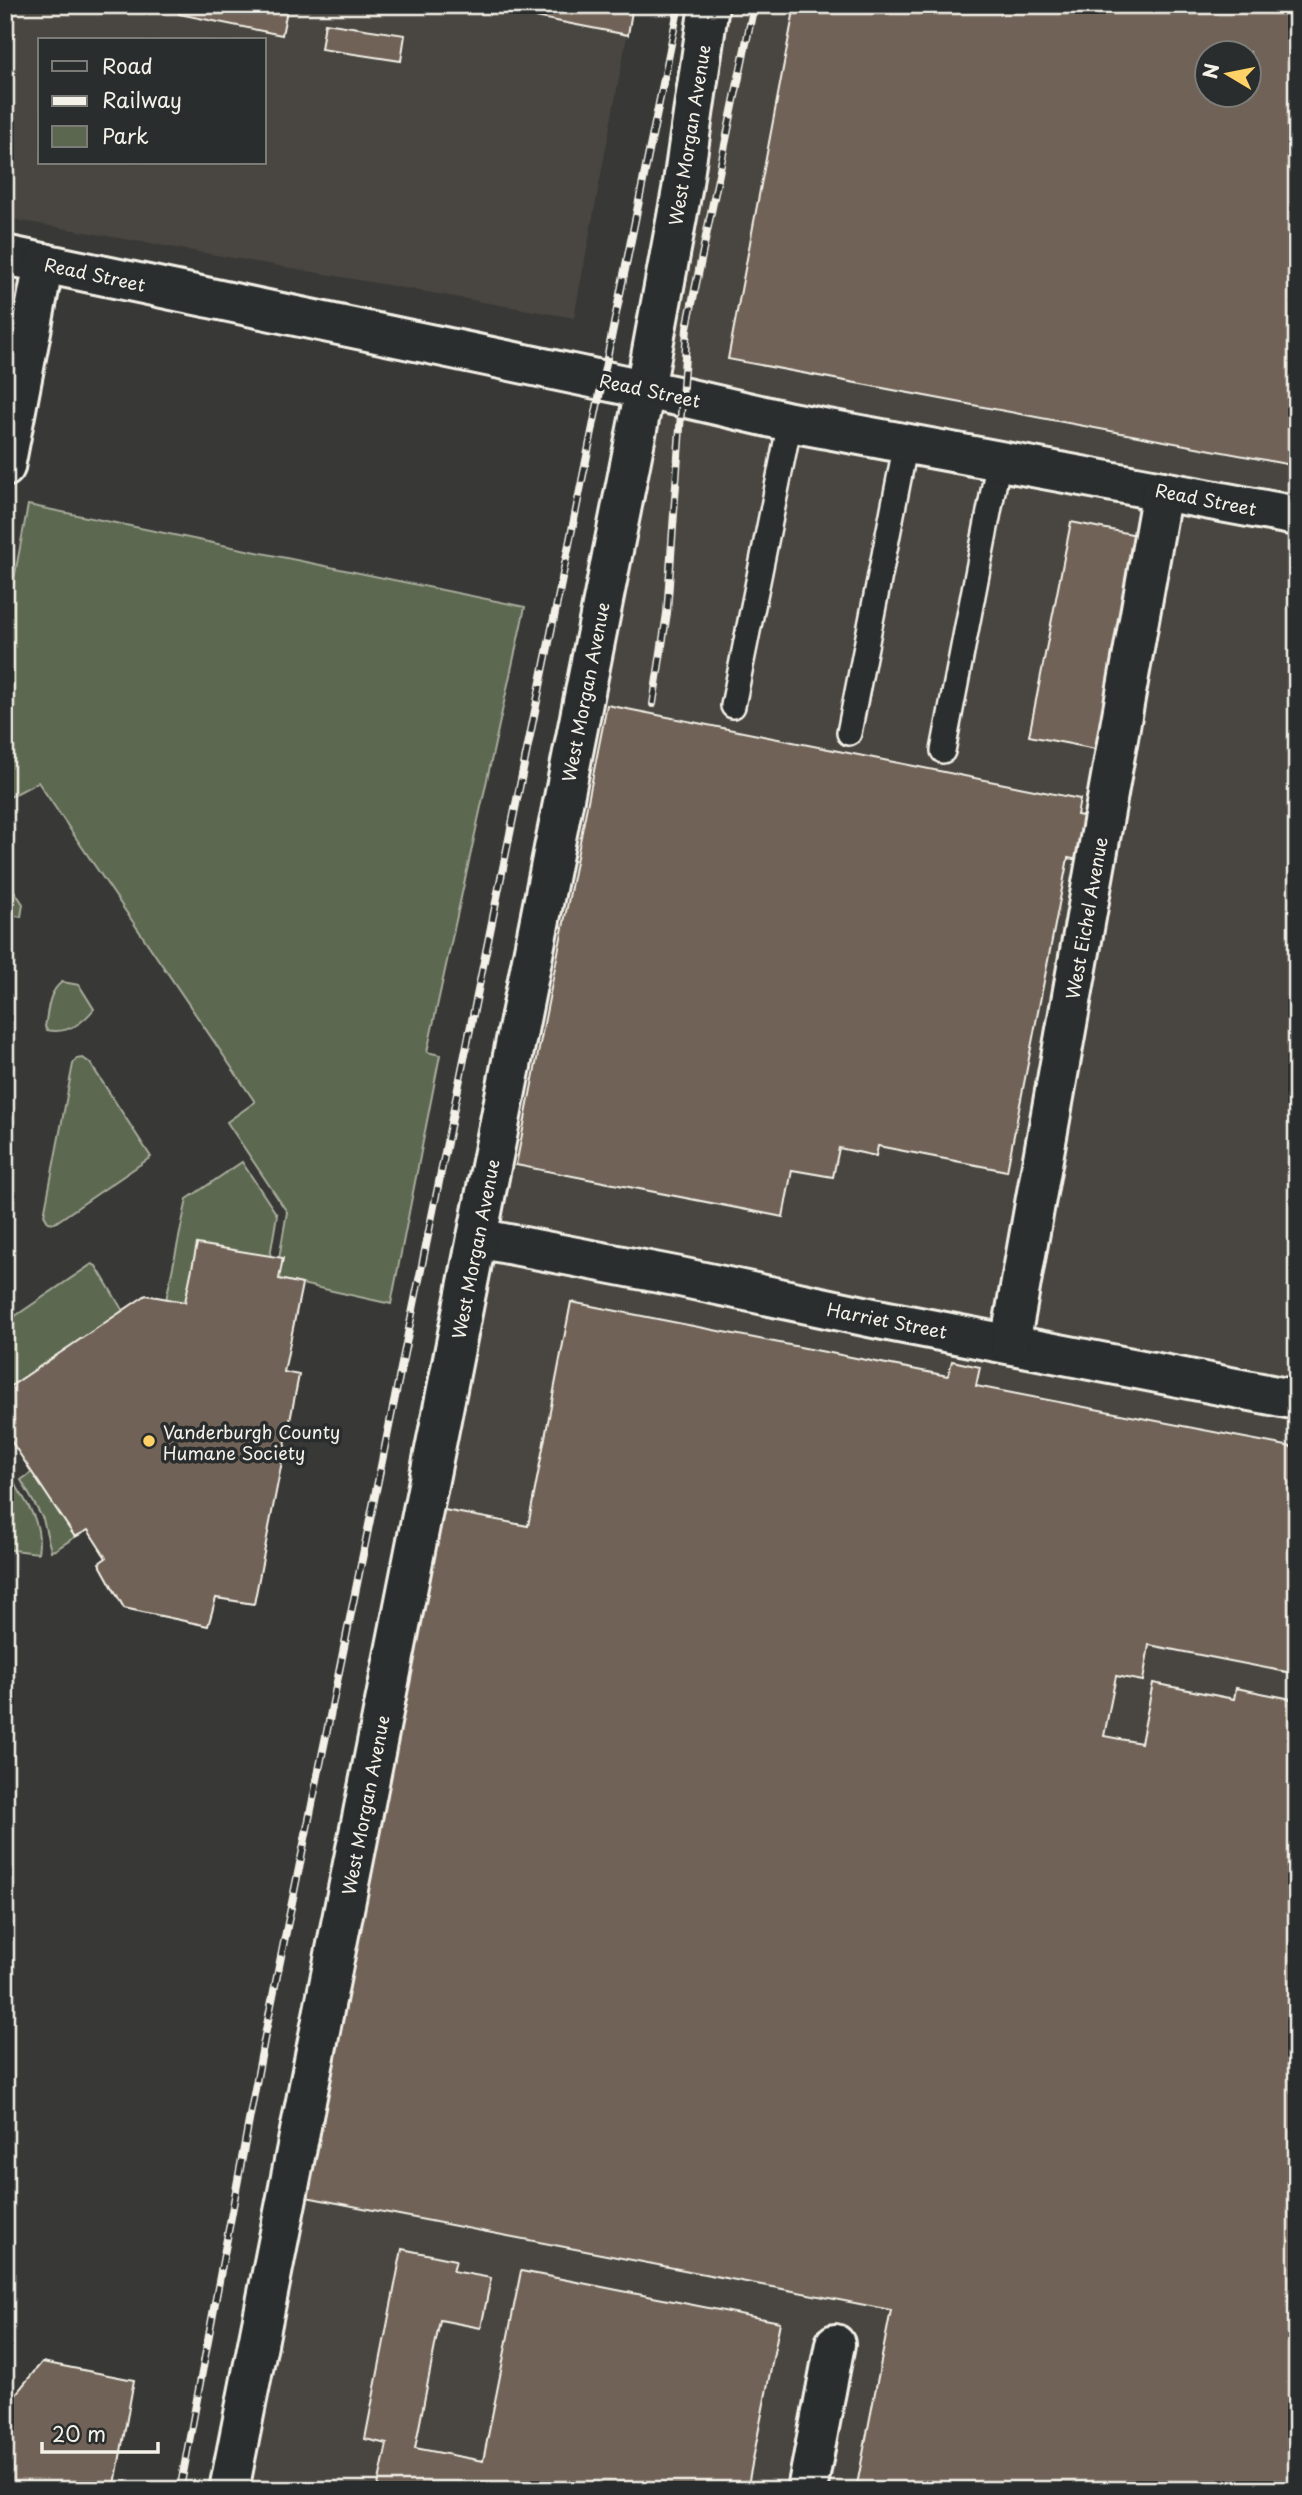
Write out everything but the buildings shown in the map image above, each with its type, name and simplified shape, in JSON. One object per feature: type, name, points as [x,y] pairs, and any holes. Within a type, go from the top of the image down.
[{"type":"street","name":"West Morgan Avenue","points":[[229,2490],[645,389],[682,190],[709,5]]},
{"type":"street","name":"Read Street","points":[[5,255],[645,389],[790,422],[1297,516]]},
{"type":"street","points":[[5,467],[44,263]]},
{"type":"street","name":"West Eichel Avenue","points":[[1010,1344],[1162,491]]},
{"type":"street","name":"Harriet Street","points":[[477,1238],[1297,1400]]},
{"type":"street","points":[[807,2490],[835,2344]]},
{"type":"lane","points":[[733,706],[790,422]]},
{"type":"lane","points":[[849,733],[906,443]]},
{"type":"lane","points":[[943,751],[999,460]]},
{"type":"shaded area","points":[[5,5],[633,5],[574,318],[5,218]]},
{"type":"shaded area","points":[[705,5],[1297,5],[1297,2490],[232,2490]]},
{"type":"green space","points":[[28,505],[525,607],[427,1052],[440,1055],[391,1304],[279,1279],[279,1258],[287,1212],[227,1122],[255,1102],[38,782],[8,798],[5,794],[5,627]]},
{"type":"green space","points":[[5,877],[23,904],[21,917],[5,914]]},
{"type":"green space","points":[[62,982],[79,985],[94,1009],[73,1027],[61,1031],[47,1030],[45,1027],[49,1002]]},
{"type":"green space","points":[[83,1058],[90,1063],[151,1157],[55,1223],[48,1222],[44,1215],[73,1064],[76,1059]]},
{"type":"green space","points":[[242,1162],[277,1215],[270,1256],[185,1302],[166,1300],[187,1199]]},
{"type":"green space","points":[[92,1264],[96,1266],[123,1311],[5,1390],[5,1323]]},
{"type":"green space","points":[[32,1472],[75,1537],[55,1550],[51,1551],[43,1519],[21,1480]]},
{"type":"green space","points":[[15,1484],[37,1525],[38,1553],[5,1549],[5,1491]]},
{"type":"railway","points":[[180,2490],[266,2030],[679,5]]},
{"type":"railway","points":[[653,704],[667,613],[687,328],[754,5]]},
{"type":"place","name":"Vanderburgh County Humane Society","points":[[149,1441]]}]
